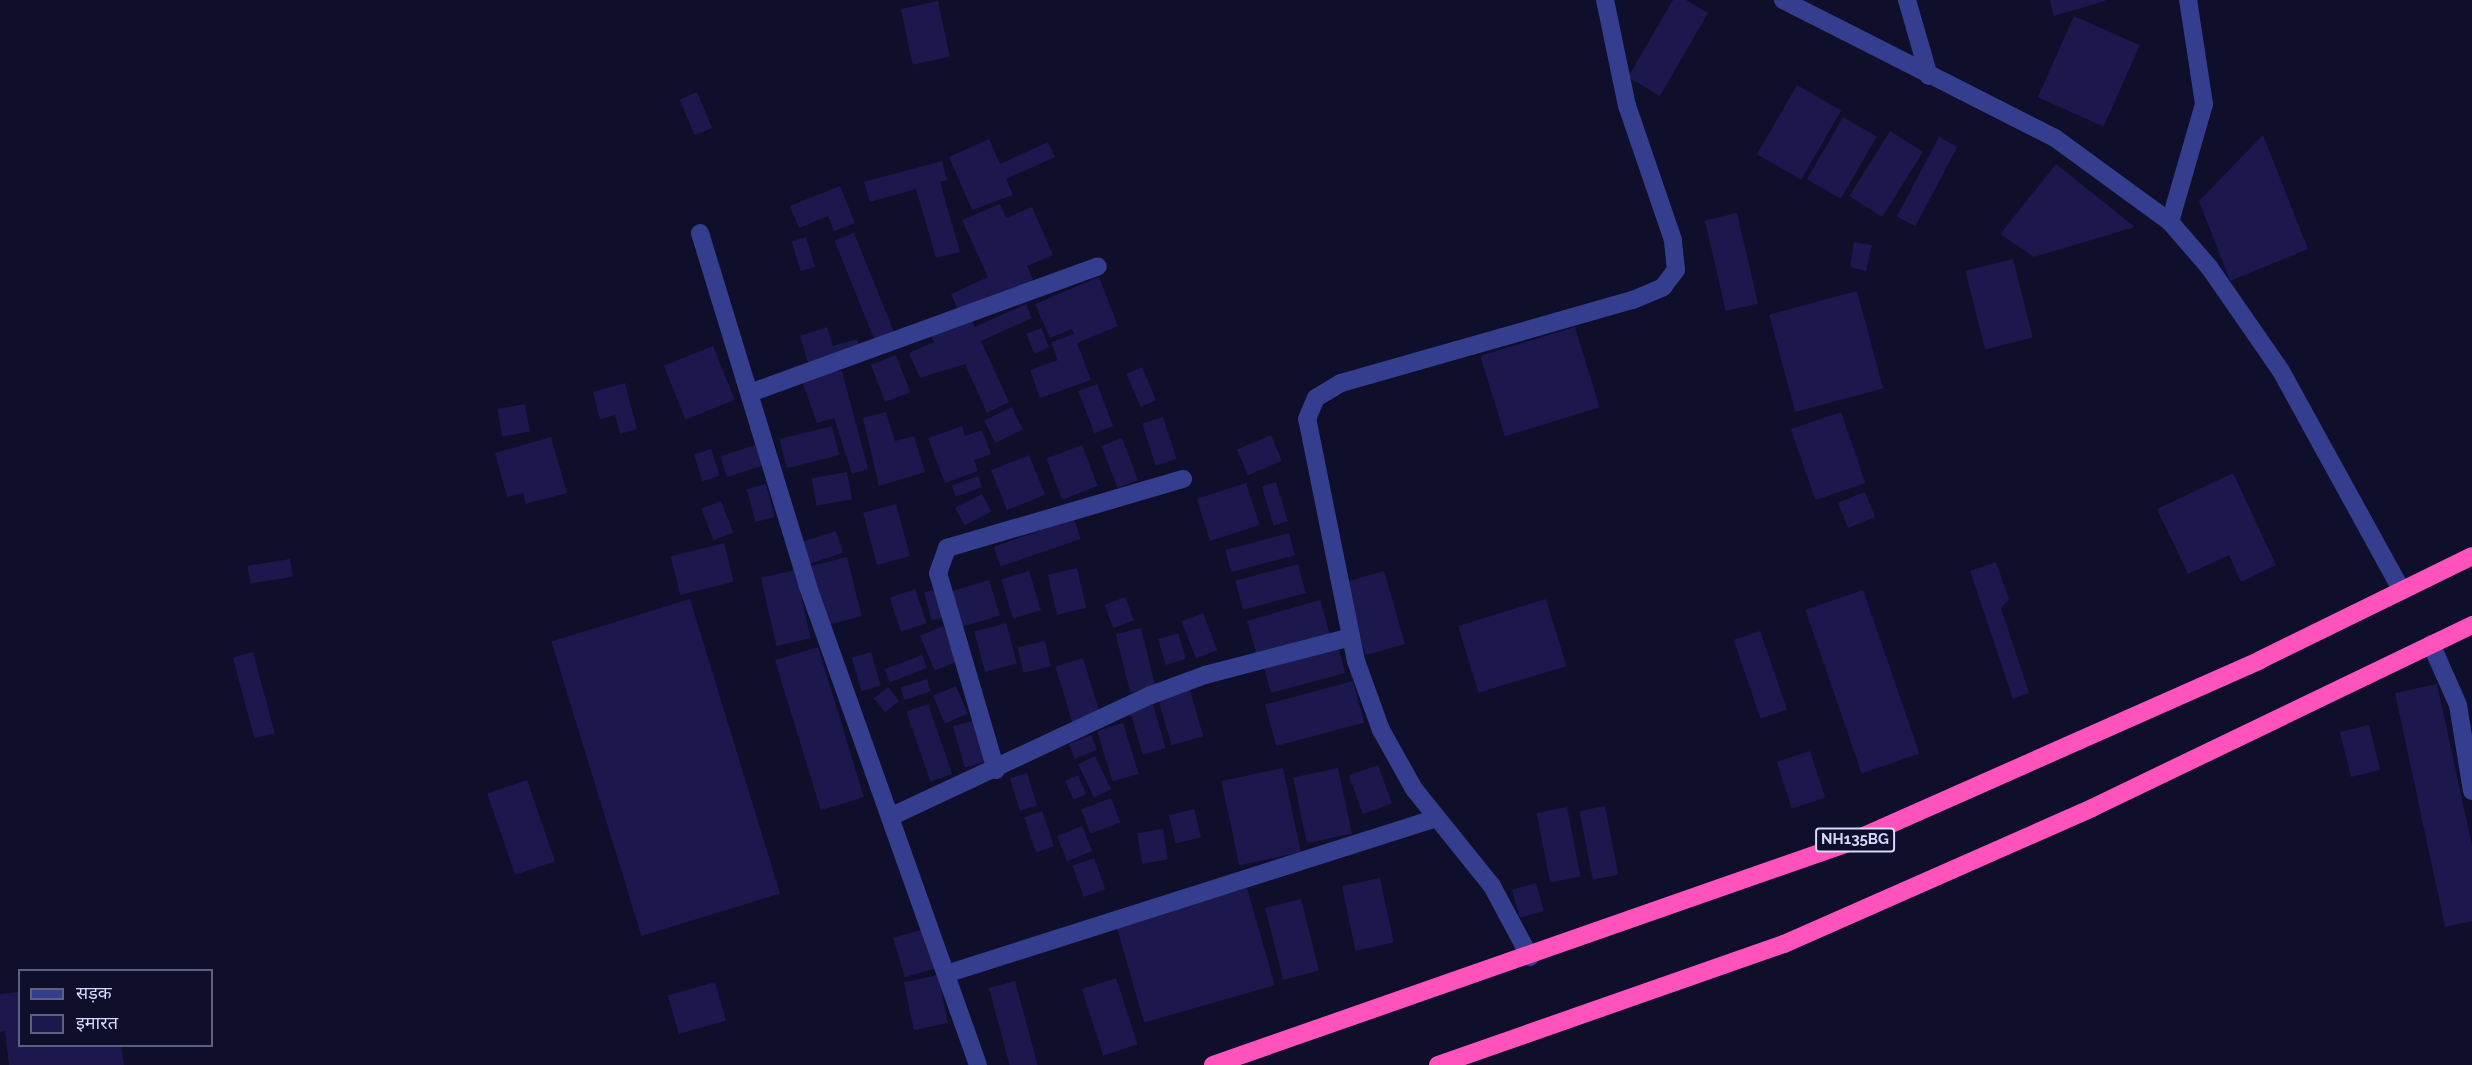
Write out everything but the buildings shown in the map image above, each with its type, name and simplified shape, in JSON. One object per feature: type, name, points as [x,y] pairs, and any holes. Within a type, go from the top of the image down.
[{"type":"highway","name":"NH135BG","points":[[1213,1065],[1530,957],[1848,843],[2402,591],[2472,556]]},
{"type":"highway","points":[[1438,1065],[1784,944],[2092,808],[2472,625]]},
{"type":"street","points":[[1530,957],[1492,886],[1437,818],[1382,730],[1351,637],[1310,453],[1307,419],[1316,398],[1341,383],[1407,360],[1633,300],[1663,287],[1676,270],[1673,240],[1628,106],[1605,0]]},
{"type":"street","points":[[1783,0],[2055,138],[2170,222],[2209,267],[2281,371],[2402,591]]},
{"type":"street","points":[[1907,0],[1929,76]]},
{"type":"street","points":[[2170,222],[2205,104],[2188,0]]},
{"type":"street","points":[[700,233],[807,584],[978,1065]]},
{"type":"street","points":[[750,393],[1098,266]]},
{"type":"street","points":[[996,770],[938,573],[947,548],[1183,479]]},
{"type":"street","points":[[890,817],[1205,675],[1351,637]]},
{"type":"street","points":[[2431,644],[2458,705],[2472,791]]},
{"type":"street","points":[[946,974],[1437,818]]}]
